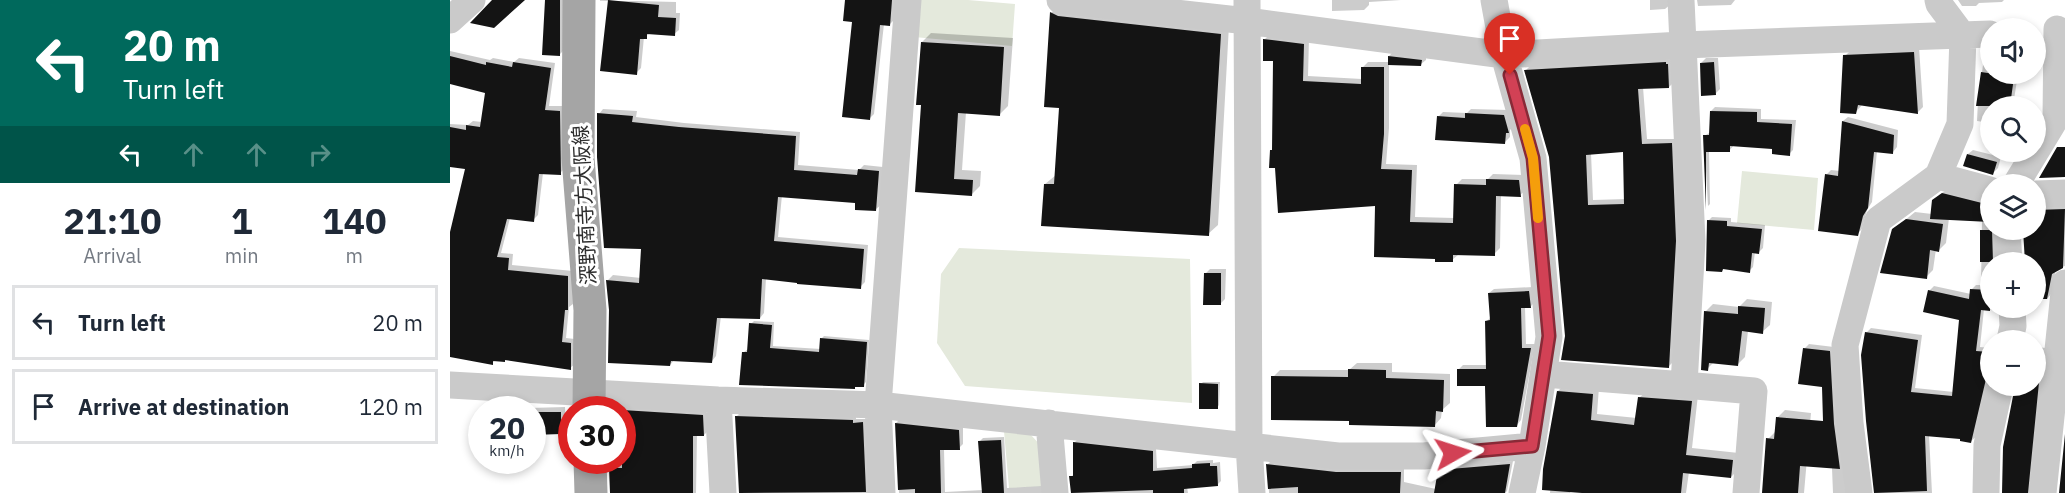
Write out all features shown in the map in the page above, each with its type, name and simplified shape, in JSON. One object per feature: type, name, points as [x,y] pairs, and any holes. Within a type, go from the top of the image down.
[{"type":"main road","name":"深野南寺方大阪線","points":[[579,0],[578,158],[589,300],[589,396]]},
{"type":"main road","points":[[590,474],[591,493]]},
{"type":"street","points":[[450,20],[472,0]]},
{"type":"street","points":[[882,493],[878,405],[908,0]]},
{"type":"street","points":[[1060,0],[1247,10],[1504,55],[1682,45],[1980,35]]},
{"type":"street","points":[[1494,0],[1504,55],[1533,158],[1549,336],[1532,446],[1522,493]]},
{"type":"street","points":[[1681,0],[1692,241],[1684,385]]},
{"type":"street","points":[[1859,493],[1850,423],[1845,345],[1878,220],[1938,176],[1960,124],[1963,36],[1938,0]]},
{"type":"street","points":[[1247,10],[1249,445],[1252,493]]},
{"type":"street","points":[[2022,174],[2056,118],[2052,29]]},
{"type":"street","points":[[1938,176],[1980,187]]},
{"type":"street","points":[[2046,195],[2065,194]]},
{"type":"street","points":[[2043,493],[2065,284]]},
{"type":"street","points":[[1544,374],[1754,391],[1746,493]]},
{"type":"street","points":[[450,385],[558,397]]},
{"type":"street","points":[[1986,493],[1987,445],[1998,396]]},
{"type":"street","points":[[636,401],[718,400],[878,405],[1338,456],[1424,456],[1532,446]]},
{"type":"street","points":[[718,400],[723,493]]},
{"type":"street","points":[[1049,423],[1055,493]]},
{"type":"shaded area","points":[[919,0],[968,0],[1015,4],[1012,46],[914,37]]},
{"type":"shaded area","points":[[1742,171],[1818,178],[1814,230],[1737,223]]},
{"type":"shaded area","points":[[959,248],[1190,259],[1192,403],[965,386],[937,343],[941,274]]},
{"type":"shaded area","points":[[1004,431],[1031,435],[1043,448],[1046,486],[1009,488]]},
{"type":"building","points":[[492,0],[525,0],[494,28],[470,23]]},
{"type":"building","points":[[545,0],[560,0],[560,56],[542,55]]},
{"type":"building","points":[[608,0],[659,5],[658,17],[676,18],[675,36],[647,34],[647,39],[640,39],[637,75],[600,71]]},
{"type":"building","points":[[845,0],[892,0],[890,26],[880,25],[870,120],[842,117],[852,22],[843,21]]},
{"type":"building","points":[[1050,12],[1058,16],[1221,34],[1209,236],[1041,226],[1044,184],[1054,184],[1059,108],[1044,107]]},
{"type":"building","points":[[1263,39],[1304,44],[1303,81],[1361,84],[1361,67],[1384,67],[1384,134],[1381,169],[1412,170],[1410,222],[1453,223],[1454,184],[1486,185],[1486,179],[1519,180],[1521,197],[1496,196],[1495,256],[1453,255],[1453,262],[1435,262],[1435,259],[1374,257],[1375,206],[1278,213],[1275,168],[1269,168],[1270,150],[1272,150],[1273,61],[1263,61]]},
{"type":"building","points":[[921,42],[1004,47],[1000,116],[958,113],[954,179],[973,180],[972,196],[915,192],[921,105],[916,105]]},
{"type":"building","points":[[1914,52],[1918,114],[1858,105],[1856,114],[1840,113],[1843,55]]},
{"type":"building","points":[[450,56],[486,65],[486,62],[512,67],[513,62],[551,68],[545,110],[560,111],[561,175],[539,174],[534,222],[507,219],[497,257],[509,258],[508,270],[568,276],[568,310],[565,310],[562,342],[571,343],[571,370],[505,360],[505,362],[493,361],[493,365],[450,357],[450,232],[465,169],[450,167],[450,127],[466,130],[466,125],[480,127],[485,93],[450,84]]},
{"type":"building","points":[[1388,56],[1422,60],[1421,66],[1388,65]]},
{"type":"building","points":[[1666,62],[1668,64],[1669,88],[1638,89],[1642,144],[1672,143],[1676,241],[1669,368],[1561,360],[1565,336],[1549,157],[1524,70]],"holes":[[[1623,152],[1624,204],[1588,205],[1586,155]]]},
{"type":"building","points":[[1714,62],[1716,95],[1701,96],[1700,63]]},
{"type":"building","points":[[1980,79],[1980,84],[2013,84],[2011,96],[1980,96],[1980,106],[1976,106]]},
{"type":"building","points":[[1710,111],[1757,112],[1757,122],[1792,124],[1790,156],[1772,154],[1772,149],[1730,146],[1730,152],[1706,152],[1706,210],[1703,135],[1709,135]]},
{"type":"building","points":[[597,113],[633,116],[632,122],[796,136],[794,170],[857,175],[858,169],[879,171],[876,211],[855,210],[855,203],[778,197],[774,241],[864,249],[861,289],[762,279],[760,319],[717,318],[712,363],[671,361],[670,366],[608,363],[609,310],[606,280],[639,283],[641,249],[604,248],[597,157]]},
{"type":"building","points":[[1465,113],[1504,115],[1509,133],[1506,133],[1505,144],[1435,140],[1437,116],[1465,118]]},
{"type":"building","points":[[1842,121],[1894,135],[1893,154],[1874,152],[1868,208],[1863,216],[1858,236],[1818,231],[1825,174],[1838,176]]},
{"type":"building","points":[[2057,147],[2065,147],[2065,177],[2046,178],[2046,174],[2041,174]]},
{"type":"building","points":[[1967,154],[1980,157],[1980,162],[1997,162],[1993,174],[1963,166]]},
{"type":"building","points":[[1942,193],[1980,202],[1980,222],[1930,219],[1932,200]]},
{"type":"building","points":[[2065,209],[2063,268],[2052,274],[2047,299],[2046,252],[2024,252],[2024,240],[2046,240],[2046,210]]},
{"type":"building","points":[[1906,219],[1943,224],[1939,252],[1930,250],[1927,279],[1880,273],[1892,229]]},
{"type":"building","points":[[1707,220],[1727,221],[1727,226],[1762,229],[1759,254],[1752,253],[1750,273],[1723,269],[1722,272],[1706,271]]},
{"type":"building","points":[[1980,240],[1992,240],[1993,252],[1980,252]]},
{"type":"building","points":[[1204,273],[1221,273],[1221,305],[1203,305]]},
{"type":"building","points":[[1970,289],[1980,290],[1980,318],[1976,351],[1980,351],[1980,396],[1982,396],[1971,443],[1960,441],[1960,439],[1925,436],[1927,491],[1874,493],[1861,355],[1865,332],[1918,340],[1911,392],[1952,396],[1959,320],[1923,312],[1928,290],[1969,299]]},
{"type":"building","points":[[1529,291],[1531,308],[1521,308],[1522,348],[1531,348],[1517,427],[1486,427],[1485,386],[1457,386],[1457,369],[1486,369],[1485,321],[1490,320],[1488,293]]},
{"type":"building","points":[[1738,306],[1765,308],[1763,334],[1742,331],[1738,366],[1709,363],[1708,371],[1701,370],[1704,311],[1738,314]]},
{"type":"building","points":[[749,323],[772,325],[770,348],[819,352],[820,338],[867,342],[864,387],[855,387],[855,389],[739,385],[742,352],[747,352]]},
{"type":"building","points":[[1803,348],[1830,351],[1834,424],[1840,469],[1800,466],[1798,493],[1762,493],[1766,438],[1774,439],[1776,417],[1823,421],[1822,387],[1798,384]]},
{"type":"building","points":[[1348,369],[1386,370],[1386,378],[1444,380],[1443,412],[1436,411],[1435,427],[1349,425],[1349,421],[1271,420],[1271,376],[1348,377]]},
{"type":"building","points":[[1199,383],[1218,384],[1218,409],[1199,409]]},
{"type":"building","points":[[1557,391],[1593,394],[1591,420],[1634,425],[1638,397],[1692,401],[1686,455],[1733,460],[1731,478],[1683,473],[1681,493],[1582,493],[1542,490],[1543,469]]},
{"type":"building","points":[[2013,396],[2038,396],[2028,493],[2002,493],[2003,447]]},
{"type":"building","points":[[636,411],[703,415],[704,436],[693,436],[693,493],[610,493],[609,474],[636,474]]},
{"type":"building","points":[[546,412],[558,412],[558,434],[546,435]]},
{"type":"building","points":[[735,416],[863,422],[866,492],[739,493]]},
{"type":"building","points":[[895,423],[959,430],[960,450],[940,450],[941,493],[915,493],[915,489],[898,490]]},
{"type":"building","points":[[2065,434],[2065,493],[2059,493]]},
{"type":"building","points":[[1001,440],[1004,493],[982,493],[978,441]]},
{"type":"building","points":[[1073,442],[1153,451],[1153,471],[1192,468],[1192,464],[1210,463],[1210,466],[1217,466],[1218,486],[1184,489],[1184,493],[1153,493],[1153,490],[1071,493],[1069,476],[1073,476]]},
{"type":"building","points":[[1266,464],[1336,472],[1401,472],[1400,493],[1298,493],[1298,487],[1268,489]]},
{"type":"building","points":[[1510,464],[1505,493],[1434,493],[1438,470]]},
{"type":"slow traffic","points":[[1525,129],[1533,158],[1538,218]]},
{"type":"route","points":[[1453,453],[1532,446],[1549,336],[1533,158],[1510,75]]}]
